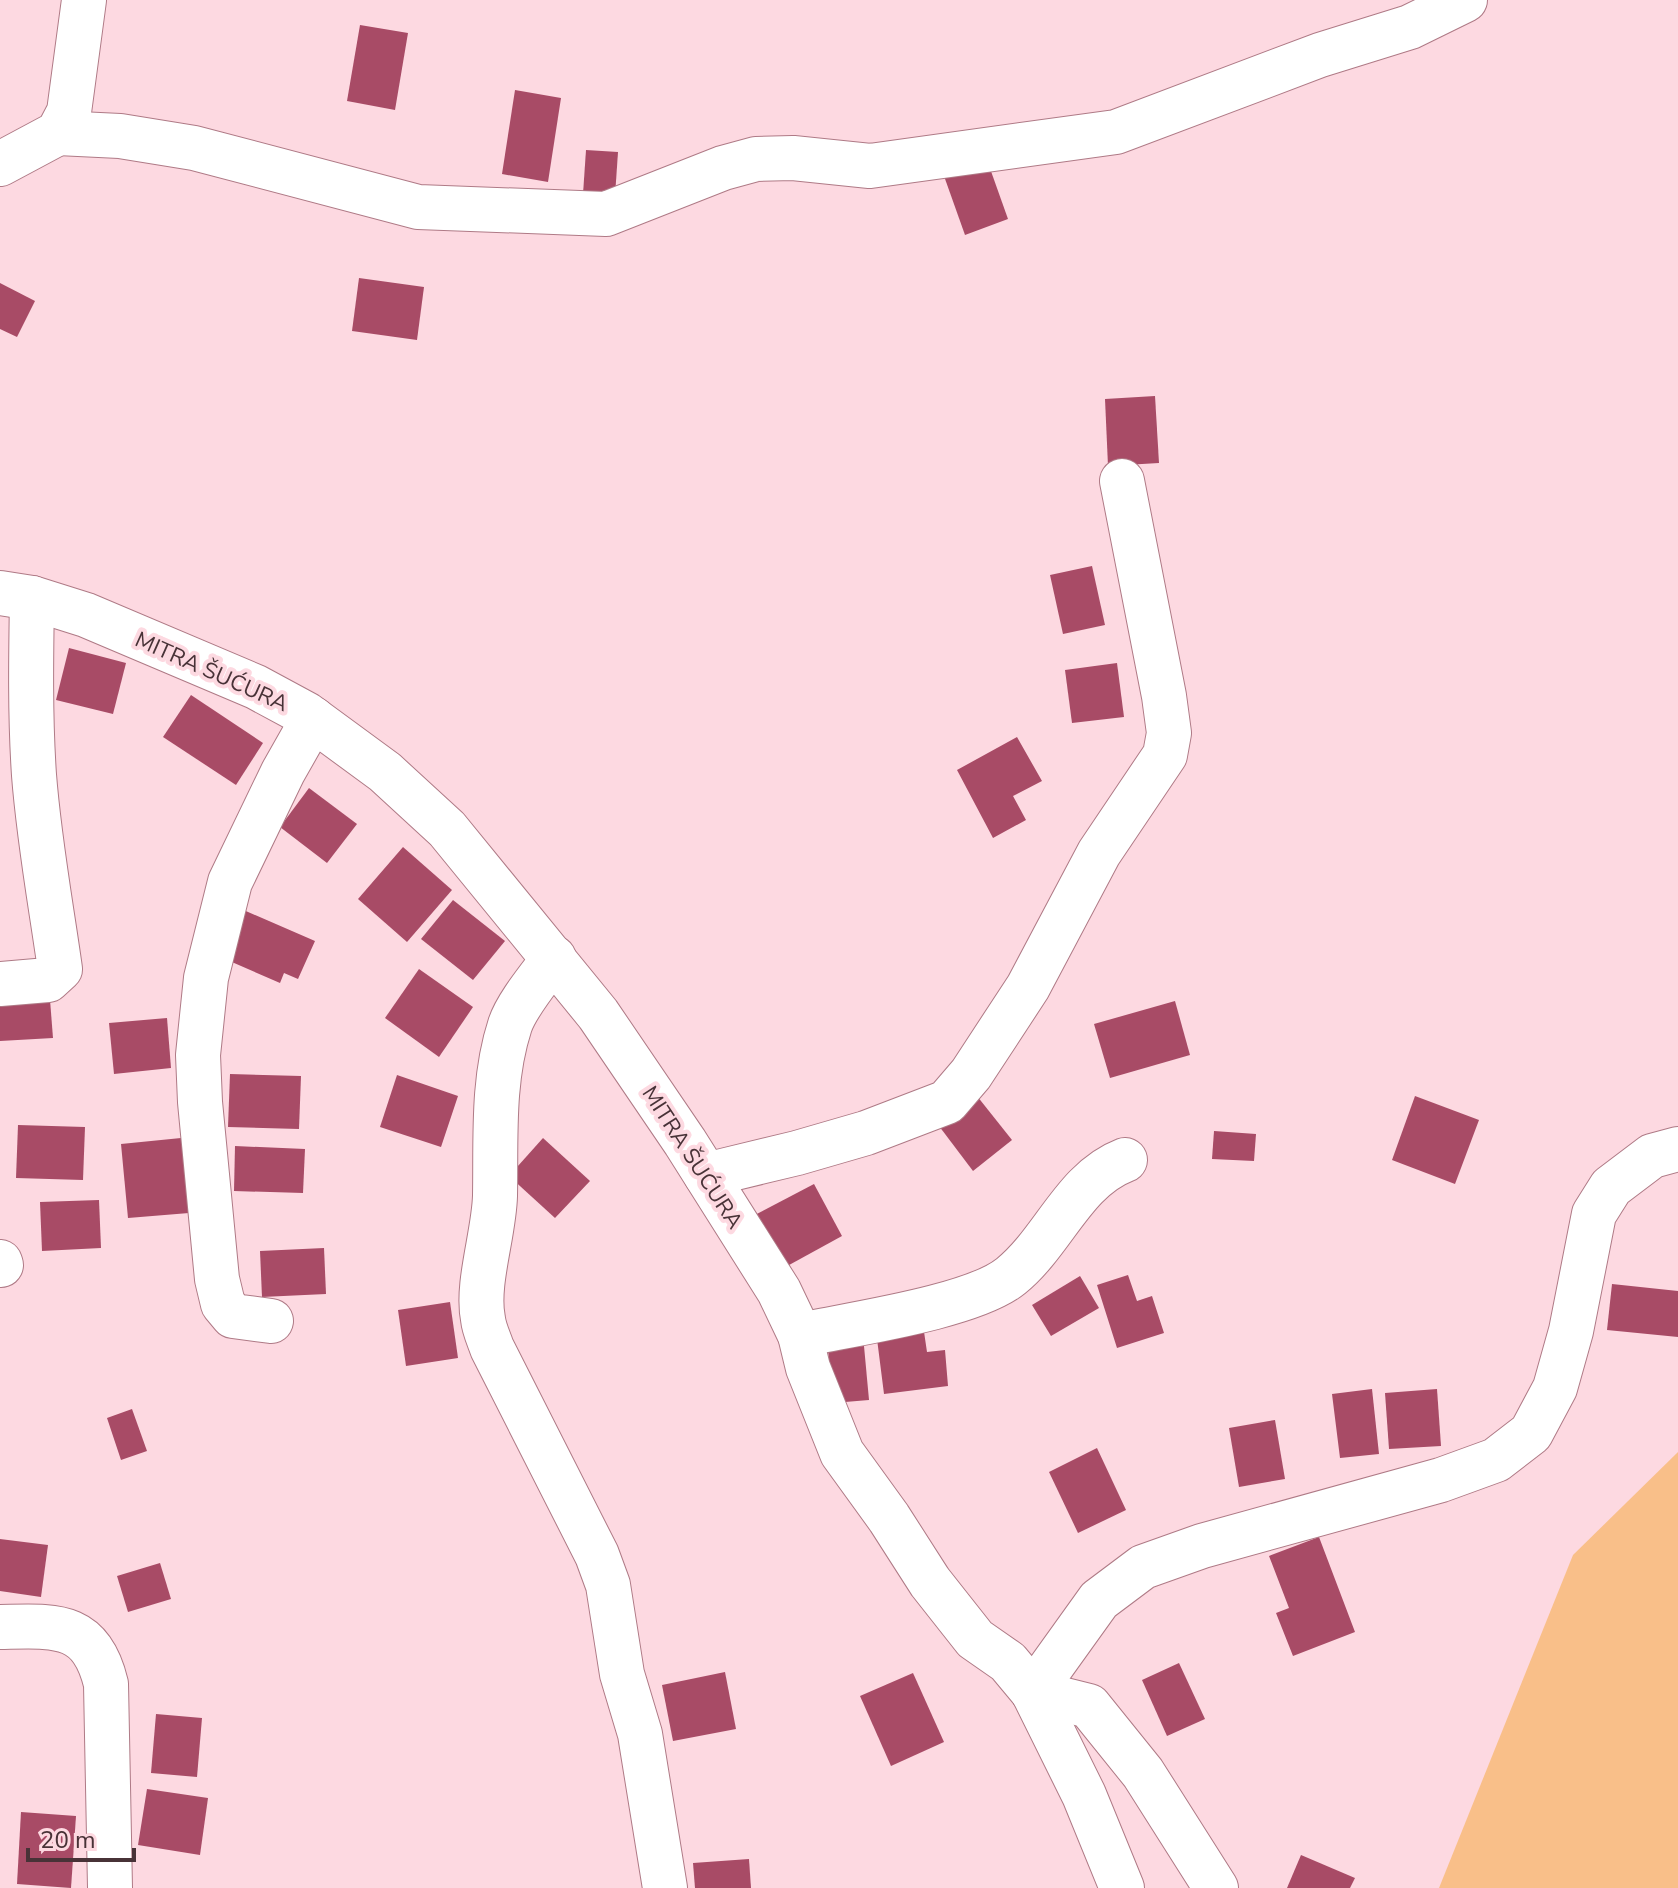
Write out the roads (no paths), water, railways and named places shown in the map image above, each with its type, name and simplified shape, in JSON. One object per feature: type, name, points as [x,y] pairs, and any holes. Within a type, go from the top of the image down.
[{"type":"street","points":[[58,133],[69,112],[84,0]]},
{"type":"street","points":[[0,164],[58,133],[120,136],[194,148],[418,207],[606,214],[723,168],[756,159],[793,158],[870,166],[1116,132],[1320,55],[1410,27],[1465,0]]},
{"type":"street","points":[[706,1175],[866,1133],[947,1102],[971,1074],[1028,987],[1099,853],[1165,755],[1169,733],[1164,696],[1122,481]]},
{"type":"street","points":[[0,984],[48,980],[60,969],[41,847],[31,711],[16,595]]},
{"type":"street","name":"MITRA ŠUĆURA","points":[[16,595],[86,615],[256,687],[313,719],[385,772],[447,829],[598,1014],[706,1175],[779,1291],[800,1335],[808,1368],[842,1453],[975,1639],[1008,1662],[1033,1692],[1084,1795],[1122,1888]]},
{"type":"street","points":[[271,1321],[233,1316],[223,1304],[217,1279],[198,1055],[206,978],[230,882],[283,772],[313,719]]},
{"type":"street","points":[[554,958],[511,1021],[500,1065],[495,1198],[482,1289],[482,1318],[492,1348],[597,1555],[608,1585],[622,1674],[640,1734],[665,1888]]},
{"type":"street","points":[[1216,1888],[1143,1773],[1089,1706],[1033,1692],[1099,1600],[1143,1567],[1202,1546],[1441,1480],[1496,1460],[1531,1433],[1555,1388],[1571,1331],[1594,1214],[1611,1187],[1652,1156],[1678,1149]]},
{"type":"street","points":[[800,1335],[936,1306],[973,1295],[1009,1278],[1035,1254],[1086,1185],[1111,1165],[1125,1160]]},
{"type":"street","points":[[0,1627],[43,1626],[67,1631],[87,1641],[100,1661],[106,1684],[110,1888]]}]
